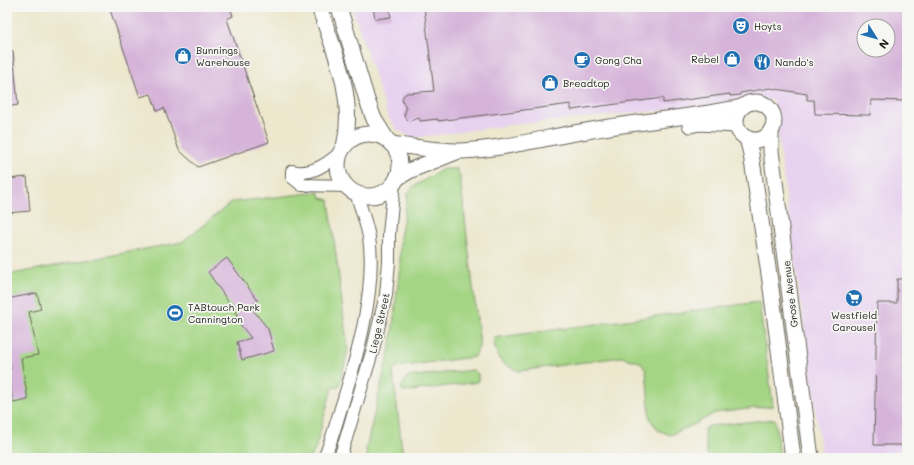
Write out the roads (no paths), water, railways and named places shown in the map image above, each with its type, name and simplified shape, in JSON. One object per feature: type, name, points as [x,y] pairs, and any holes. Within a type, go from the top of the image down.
[{"type":"street","points":[[319,7],[342,73],[348,104],[348,128],[339,170],[351,190]]},
{"type":"street","points":[[339,7],[374,119],[399,160],[400,168],[395,180]]},
{"type":"street","points":[[755,101],[762,103],[773,113],[774,120],[771,130],[760,139],[747,138],[736,126],[738,112],[748,103],[755,101]]},
{"type":"street","points":[[460,151],[411,170],[395,180],[385,191],[374,196],[351,190],[302,186],[294,180],[292,176],[292,171],[311,171],[331,161],[353,139],[364,135],[376,135],[389,142],[460,151],[527,143],[539,139],[593,130],[700,116],[742,107]]},
{"type":"street","points":[[527,143],[539,146],[699,124],[736,126]]},
{"type":"street","name":"Grose Avenue","points":[[771,130],[771,152],[811,457]]},
{"type":"street","name":"Grose Avenue","points":[[747,138],[752,154],[793,458]]},
{"type":"street","name":"Liege Street","points":[[340,458],[373,350],[386,295],[389,262],[389,234],[395,180]]},
{"type":"street","name":"Liege Street","points":[[324,458],[350,379],[360,342],[367,305],[370,270],[369,238],[351,190]]},
{"type":"street","points":[[793,458],[811,457]]},
{"type":"place","name":"Hoyts","points":[[741,26]]},
{"type":"place","name":"Bunnings Warehouse","points":[[183,56]]},
{"type":"place","name":"Rebel","points":[[732,59]]},
{"type":"place","name":"Gong Cha","points":[[582,60]]},
{"type":"place","name":"Nando's","points":[[762,62]]},
{"type":"place","name":"Breadtop","points":[[550,83]]},
{"type":"place","name":"Westfield Carousel","points":[[854,298]]},
{"type":"place","name":"TABtouch Park Cannington","points":[[175,313]]}]
